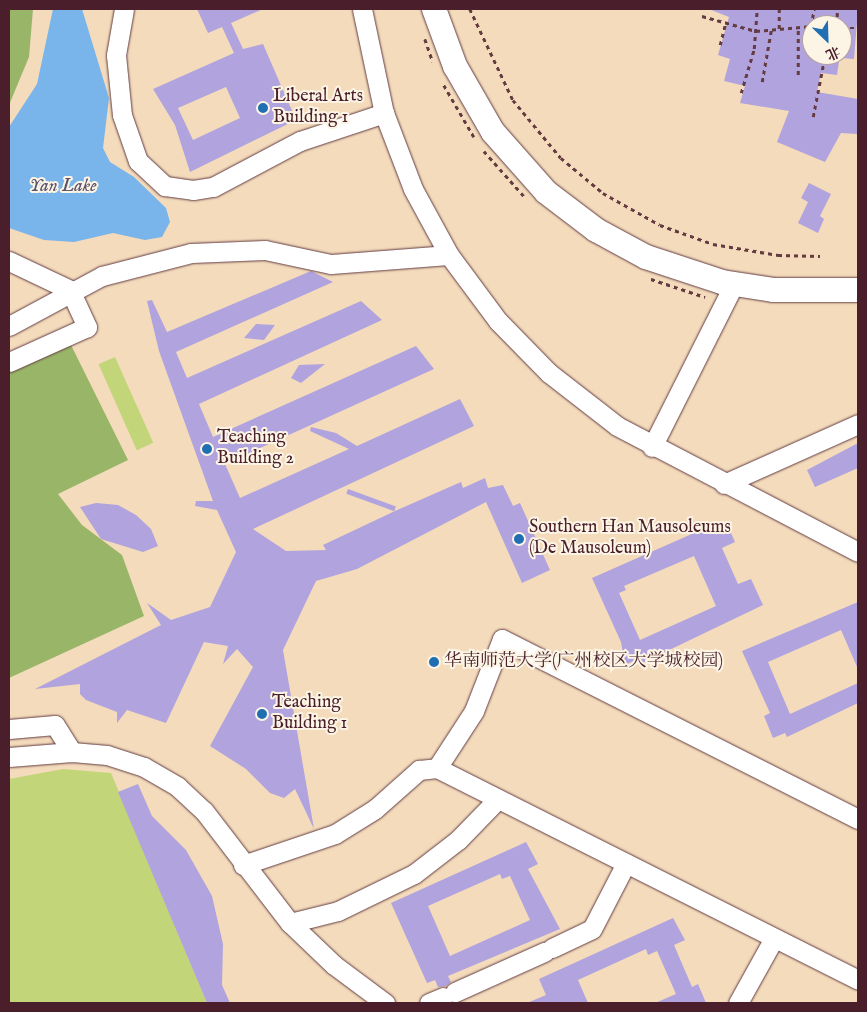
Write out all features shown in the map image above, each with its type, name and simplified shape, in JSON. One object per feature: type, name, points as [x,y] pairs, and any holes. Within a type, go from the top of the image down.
[{"type":"main road","points":[[434,9],[473,103],[504,146],[546,192],[629,249],[670,267],[734,284],[794,291],[858,290]]},
{"type":"main road","points":[[451,9],[469,59],[506,123],[548,172],[605,216],[676,252],[725,266],[776,274],[858,274]]},
{"type":"lane","points":[[124,9],[116,54],[122,115],[138,161],[165,186],[193,190],[213,187],[300,140],[384,113]]},
{"type":"lane","points":[[362,9],[384,113],[413,189],[449,255],[498,321],[544,368],[604,417],[652,447],[858,552]]},
{"type":"lane","points":[[9,326],[70,290],[144,262],[209,250],[265,250],[331,264],[449,255]]},
{"type":"lane","points":[[9,261],[70,290],[87,326],[9,362]]},
{"type":"lane","points":[[652,447],[734,284]]},
{"type":"lane","points":[[724,484],[858,424]]},
{"type":"lane","points":[[437,768],[474,711],[502,639],[858,819]]},
{"type":"lane","points":[[9,729],[55,725],[72,752]]},
{"type":"lane","points":[[9,757],[72,752],[127,761],[178,787],[204,811],[243,865],[290,923],[334,965],[385,1003]]},
{"type":"lane","points":[[243,865],[329,837],[375,809],[419,770],[437,768],[858,980]]},
{"type":"lane","points":[[290,923],[338,911],[414,874],[458,840],[498,799]]},
{"type":"lane","points":[[442,997],[592,929],[626,863]]},
{"type":"lane","points":[[738,1003],[774,938]]},
{"type":"path","points":[[470,9],[486,51],[517,106],[562,158],[604,193],[660,225],[713,244],[771,254],[820,256]]},
{"type":"path","points":[[741,93],[756,31],[757,9]]},
{"type":"path","points":[[779,9],[779,29]]},
{"type":"path","points":[[702,16],[725,25],[756,31],[771,31],[802,26]]},
{"type":"path","points":[[720,44],[725,25]]},
{"type":"path","points":[[798,26],[798,75]]},
{"type":"path","points":[[762,82],[771,31]]},
{"type":"path","points":[[813,117],[823,65]]},
{"type":"green space","points":[[9,9],[33,9],[29,57],[9,105]]},
{"type":"green space","points":[[69,341],[128,460],[58,494],[82,525],[122,555],[144,616],[9,678],[9,367]]},
{"type":"green space","points":[[115,357],[153,443],[137,450],[99,364]]},
{"type":"green space","points":[[63,769],[111,773],[207,1003],[9,1003],[9,779]]},
{"type":"water","name":"Yan Lake","points":[[53,9],[82,9],[109,98],[103,148],[110,162],[134,177],[166,208],[170,222],[162,237],[145,240],[113,233],[74,242],[44,240],[9,228],[9,127],[37,84]]},
{"type":"building","name":"Liberal Arts Building 1","points":[[197,9],[263,9],[231,23],[243,49],[263,44],[296,120],[190,172],[175,125],[153,89],[234,53],[222,27],[208,33]],"holes":[[[226,87],[240,118],[193,140],[178,108]]]},
{"type":"building","points":[[709,9],[858,9],[854,59],[852,59],[852,15],[802,15],[802,65],[838,65],[837,75],[821,73],[817,92],[858,99],[858,134],[841,133],[825,162],[777,142],[789,111],[740,103],[745,86],[724,81],[730,59],[718,55],[729,17]]},
{"type":"building","points":[[809,183],[831,194],[820,216],[824,219],[818,233],[798,223],[808,202],[801,198]]},
{"type":"building","points":[[311,271],[333,282],[176,352],[187,378],[361,301],[382,320],[199,404],[213,437],[416,346],[434,369],[225,464],[240,498],[349,449],[310,431],[311,427],[336,433],[357,446],[460,399],[474,426],[253,529],[286,551],[326,550],[323,545],[395,511],[461,482],[463,488],[485,478],[488,488],[503,485],[513,506],[520,503],[550,570],[522,583],[486,502],[357,569],[316,581],[283,650],[314,829],[295,789],[284,798],[270,793],[246,769],[210,746],[253,667],[237,649],[223,664],[228,646],[204,642],[166,723],[127,710],[117,723],[117,712],[86,700],[80,694],[80,684],[35,689],[161,625],[147,603],[171,620],[210,607],[236,552],[217,510],[195,506],[196,501],[213,501],[159,351],[147,301],[152,300],[167,332]]},
{"type":"building","points":[[256,324],[275,325],[264,340],[244,338]]},
{"type":"building","points":[[325,364],[301,383],[291,378],[299,365]]},
{"type":"building","points":[[858,443],[858,468],[815,487],[807,470]]},
{"type":"building","points":[[348,489],[396,506],[394,511],[346,494]]},
{"type":"building","points":[[96,503],[118,505],[136,515],[151,529],[158,546],[143,552],[101,539],[80,507]]},
{"type":"building","points":[[719,522],[721,526],[727,524],[735,542],[722,548],[738,584],[751,579],[763,605],[640,664],[638,659],[625,665],[621,642],[592,578]],"holes":[[[694,556],[716,606],[640,640],[619,593],[626,590],[624,586]]]},
{"type":"building","points":[[858,602],[858,669],[841,630],[768,662],[790,714],[858,683],[858,703],[787,737],[785,733],[773,738],[764,716],[770,713],[742,651]]},
{"type":"building","points":[[138,784],[152,816],[186,850],[212,896],[223,944],[222,985],[230,1003],[207,1003],[118,792]]},
{"type":"building","points":[[526,842],[538,864],[528,869],[560,929],[448,976],[451,982],[446,986],[438,987],[435,980],[427,983],[391,903]],"holes":[[[500,874],[502,879],[510,876],[530,920],[450,956],[428,906]]]},
{"type":"building","points":[[673,918],[685,940],[674,945],[692,987],[698,984],[706,1003],[655,1003],[676,994],[657,951],[648,955],[646,949],[578,980],[588,1003],[527,1003],[546,995],[539,979]]},
{"type":"place","name":"Liberal Arts Building 1","points":[[263,108]]},
{"type":"place","name":"Teaching Building 2","points":[[207,449]]},
{"type":"place","name":"Southern Han Mausoleums (De Mausoleum)","points":[[519,539]]},
{"type":"place","name":"华南师范大学(广州校区大学城校园)","points":[[434,662]]},
{"type":"place","name":"Teaching Building 1","points":[[262,714]]}]
